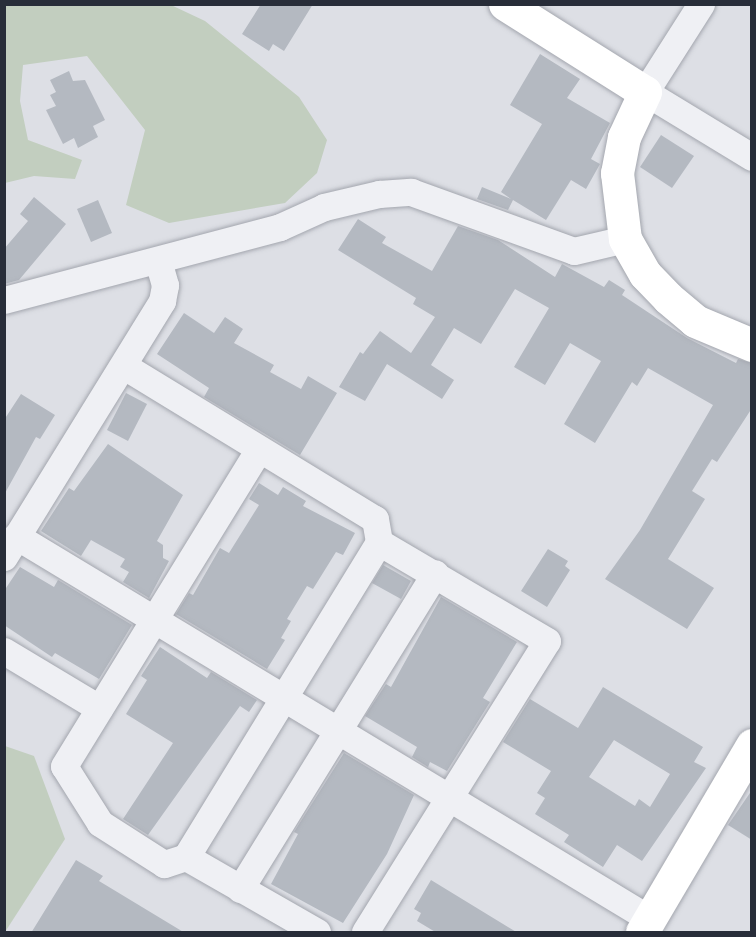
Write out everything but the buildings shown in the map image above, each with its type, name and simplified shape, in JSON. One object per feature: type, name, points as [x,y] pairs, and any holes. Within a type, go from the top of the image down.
[{"type":"main road","points":[[505,4],[645,92],[624,137],[617,173],[625,238],[645,274],[677,306],[695,321],[752,345]]},
{"type":"main road","points":[[646,926],[752,745]]},
{"type":"street","points":[[701,4],[645,92],[752,157]]},
{"type":"street","points":[[4,300],[280,227],[324,207],[379,194],[411,192],[574,251],[625,238]]},
{"type":"street","points":[[158,260],[165,285],[162,301],[124,366],[10,546],[154,619],[447,796],[646,926]]},
{"type":"street","points":[[124,366],[375,519],[379,542],[186,857],[164,864],[100,823],[64,766],[259,449]]},
{"type":"street","points":[[365,933],[447,796],[547,641],[379,542]]},
{"type":"street","points":[[240,889],[435,573]]},
{"type":"street","points":[[4,651],[99,708]]},
{"type":"street","points":[[186,857],[317,933]]},
{"type":"green space","points":[[4,5],[171,5],[205,21],[299,97],[327,140],[317,173],[285,203],[169,223],[126,205],[145,130],[87,56],[23,65],[20,101],[28,140],[82,160],[75,179],[34,176],[5,183]]},
{"type":"green space","points":[[5,746],[34,756],[65,839],[5,932]]}]
